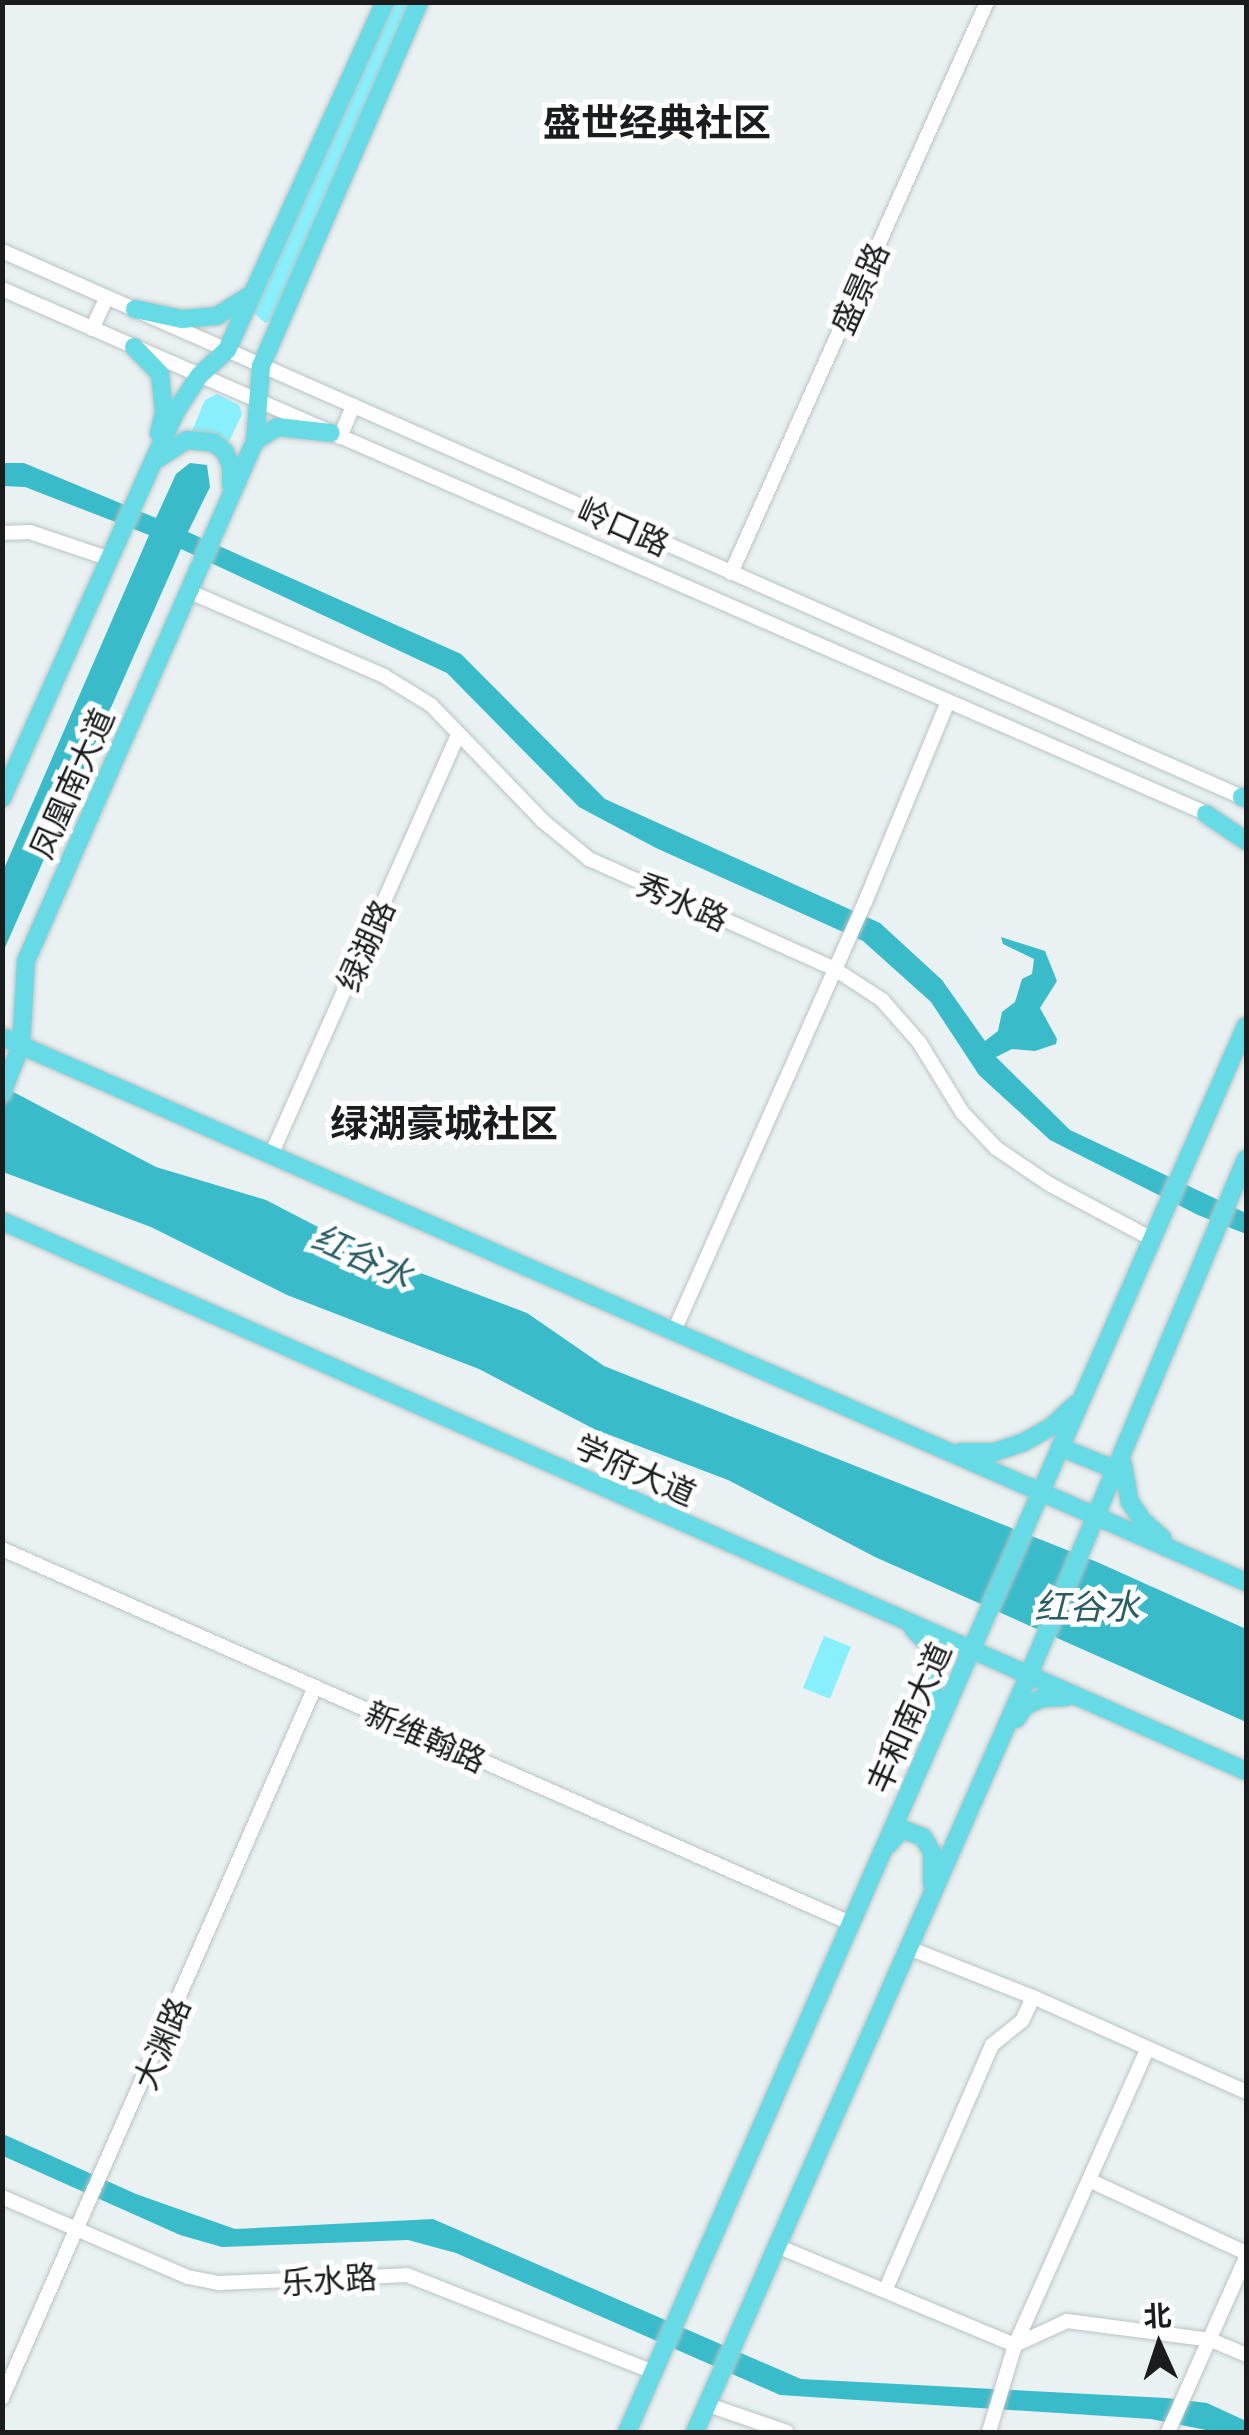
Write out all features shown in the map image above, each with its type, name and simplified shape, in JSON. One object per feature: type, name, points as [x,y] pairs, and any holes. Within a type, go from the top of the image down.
[{"type":"main road","points":[[153,463],[176,410],[199,376],[227,350],[385,2]]},
{"type":"main road","points":[[230,495],[254,441],[262,366],[419,2]]},
{"type":"main road","points":[[135,310],[182,319],[217,316],[252,294]]},
{"type":"main road","points":[[134,348],[160,374],[164,413],[153,463]]},
{"type":"main road","points":[[254,441],[277,426],[336,436]]},
{"type":"main road","points":[[153,463],[187,440],[214,443],[225,452],[231,466],[230,495]]},
{"type":"main road","name":"凤凰南大道","points":[[2,798],[153,463]]},
{"type":"main road","name":"凤凰南大道","points":[[4,1088],[21,1045],[26,961],[230,495]]},
{"type":"main road","points":[[1206,814],[1246,841]]},
{"type":"main road","name":"丰和南大道","points":[[627,2432],[1246,1026]]},
{"type":"main road","points":[[2,1037],[1040,1492],[1094,1524],[1178,1552],[1246,1582]]},
{"type":"main road","points":[[695,2432],[1028,1678],[1245,1168]]},
{"type":"main road","name":"学府大道","points":[[2,1221],[1028,1678],[1246,1771]]},
{"type":"main road","points":[[946,1451],[995,1452],[1024,1442],[1050,1427],[1082,1397]]},
{"type":"main road","points":[[1060,1448],[1120,1462]]},
{"type":"main road","points":[[1120,1462],[1130,1502],[1142,1520],[1178,1552]]},
{"type":"main road","points":[[905,1621],[928,1644],[933,1664],[937,1692],[933,1736]]},
{"type":"main road","points":[[995,1753],[1025,1706],[1060,1696],[1091,1704]]},
{"type":"main road","points":[[870,1878],[895,1834],[902,1828],[915,1832],[932,1852],[928,1904]]},
{"type":"street","name":"盛景路","points":[[732,573],[986,2]]},
{"type":"street","name":"岭口路","points":[[2,251],[1245,798]]},
{"type":"street","name":"岭口路","points":[[2,290],[1246,832]]},
{"type":"street","points":[[92,329],[107,297]]},
{"type":"street","points":[[336,436],[353,406]]},
{"type":"street","points":[[2,533],[30,532],[110,559]]},
{"type":"street","name":"秀水路","points":[[188,591],[384,676],[431,705],[543,821],[589,859],[833,968],[882,1000],[920,1042],[962,1112],[996,1148],[1049,1184],[1152,1239]]},
{"type":"street","points":[[674,1332],[860,912],[948,702]]},
{"type":"street","name":"绿湖路","points":[[271,1155],[458,735]]},
{"type":"street","name":"新维翰路","points":[[2,1549],[850,1923]]},
{"type":"street","name":"大渊路","points":[[2,2398],[104,2176],[314,1687]]},
{"type":"street","points":[[909,1948],[1033,1997],[1246,2092]]},
{"type":"street","points":[[885,2292],[992,2045],[1022,2021],[1033,1997]]},
{"type":"street","points":[[989,2432],[997,2416],[1004,2374],[1015,2344],[1148,2048]]},
{"type":"street","points":[[1089,2180],[1246,2256],[1169,2430]]},
{"type":"street","name":"乐水路","points":[[2,2197],[188,2276],[220,2283],[407,2275],[653,2372]]},
{"type":"street","points":[[778,2246],[1015,2344],[1066,2321],[1211,2340],[1246,2356]]},
{"type":"street","points":[[708,2405],[787,2432]]},
{"type":"shaded area","points":[[392,3],[414,3],[276,319],[265,323],[254,313]]},
{"type":"shaded area","points":[[217,394],[239,405],[242,414],[227,446],[191,433],[205,400]]},
{"type":"shaded area","points":[[824,1636],[851,1647],[830,1699],[803,1688]]},
{"type":"water","points":[[3,463],[24,463],[156,518],[176,474],[190,463],[207,465],[210,487],[188,532],[461,654],[605,799],[880,923],[942,980],[985,1041],[998,1031],[1002,1012],[1015,1002],[1022,979],[1032,974],[1034,959],[1003,944],[1001,937],[1045,951],[1057,981],[1040,1008],[1056,1044],[1035,1051],[1012,1049],[996,1057],[1070,1130],[1246,1213],[1246,1234],[1198,1215],[1050,1140],[979,1075],[931,1002],[863,941],[656,848],[579,807],[447,673],[181,549],[3,952],[3,871],[149,535],[25,487],[3,486]]},
{"type":"water","name":"红谷水","points":[[2,1086],[156,1167],[266,1200],[370,1254],[527,1313],[604,1366],[1097,1562],[1246,1629],[1246,1722],[875,1557],[728,1480],[594,1429],[479,1369],[287,1295],[151,1227],[3,1172]]},
{"type":"water","points":[[3,2134],[136,2194],[235,2229],[433,2219],[801,2379],[1166,2398],[1207,2403],[1246,2421],[1246,2432],[1216,2432],[1151,2419],[780,2395],[456,2253],[408,2240],[222,2247],[180,2235],[3,2156]]},
{"type":"district","name":"盛世经典社区","points":[[657,122]]},
{"type":"district","name":"绿湖豪城社区","points":[[444,1123]]}]
